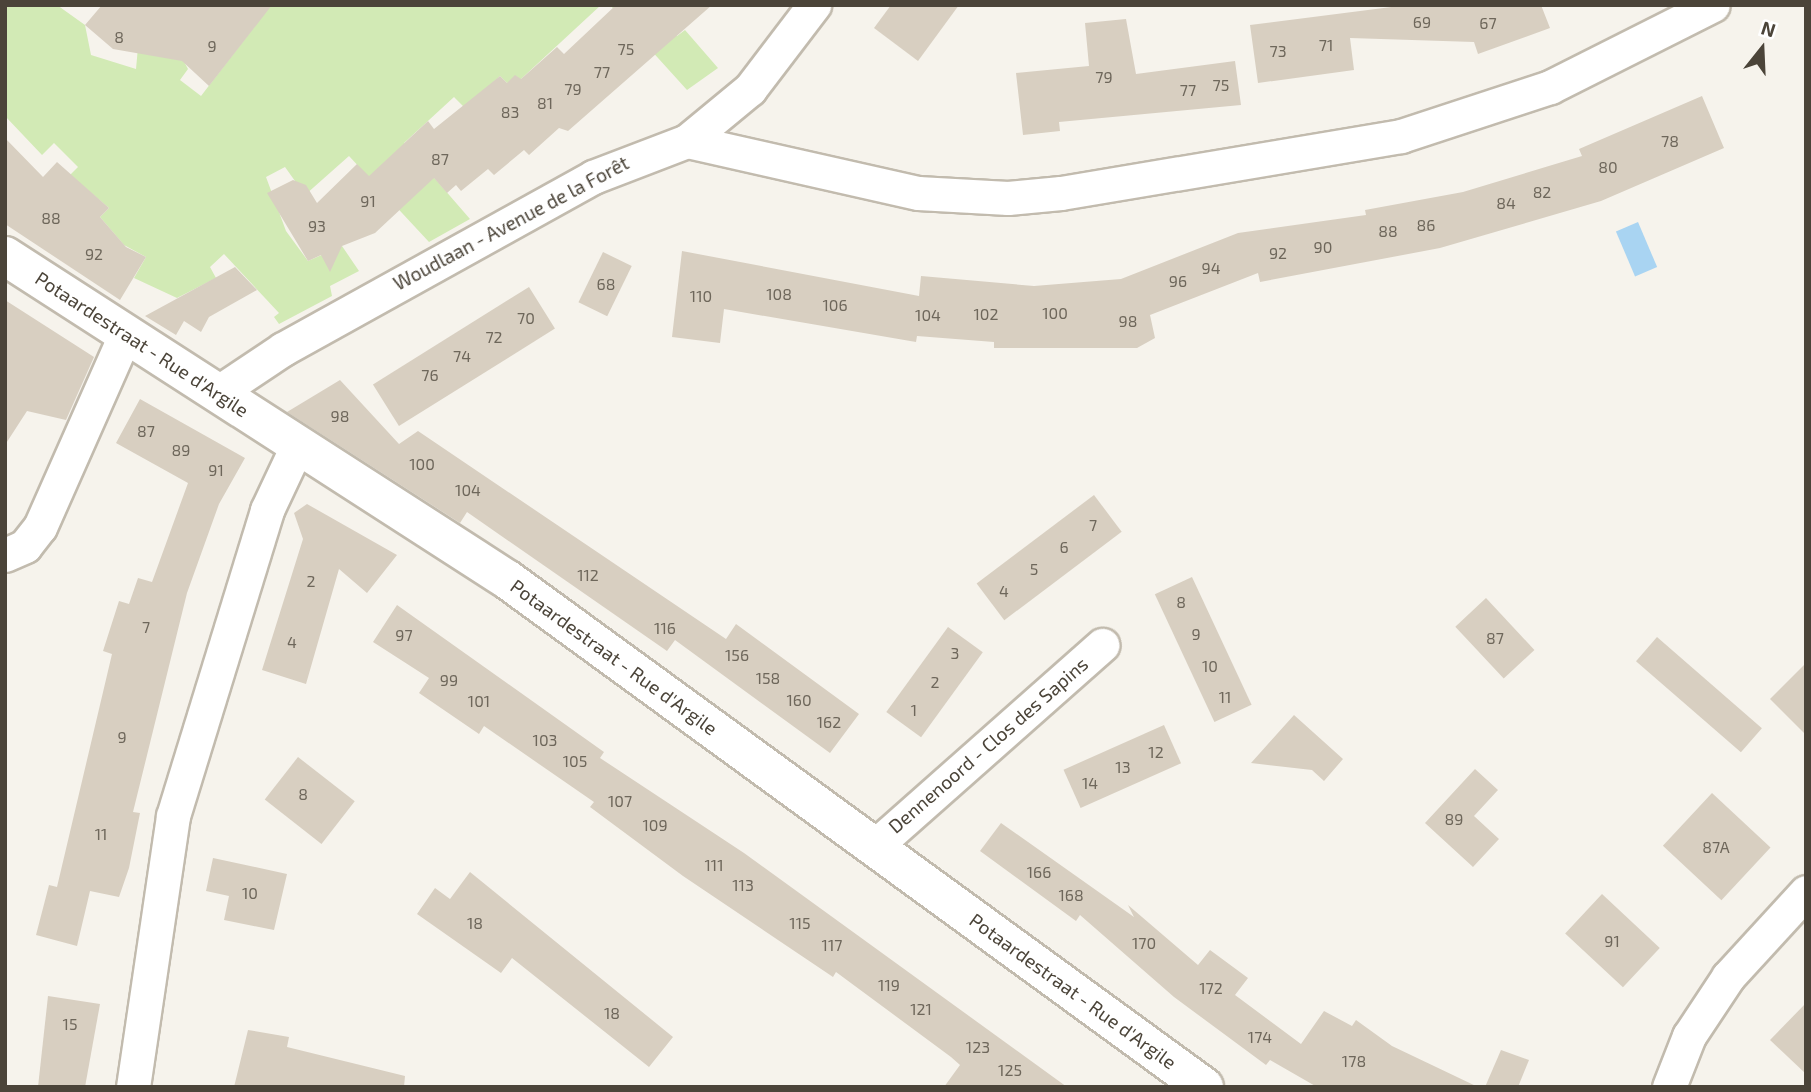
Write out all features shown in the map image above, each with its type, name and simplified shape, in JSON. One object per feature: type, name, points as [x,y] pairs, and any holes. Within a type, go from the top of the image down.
[{"type":"street","name":"Woudlaan - Avenue de la Forêt","points":[[217,393],[283,349],[593,177],[687,141],[750,89],[814,5]]},
{"type":"street","points":[[687,141],[918,193],[1007,198],[1061,193],[1401,136],[1550,87],[1713,5]]},
{"type":"street","name":"Potaardestraat - Rue d'Argile","points":[[5,257],[508,580],[1204,1087]]},
{"type":"street","points":[[5,555],[24,546],[40,527],[126,333]]},
{"type":"street","points":[[133,1087],[173,816],[267,510],[298,444]]},
{"type":"street","name":"Dennenoord - Clos des Sapins","points":[[874,846],[1102,645]]},
{"type":"street","points":[[1669,1087],[1689,1036],[1728,977],[1806,892]]},
{"type":"green space","points":[[5,5],[57,5],[85,25],[91,55],[136,69],[141,14],[182,58],[188,69],[180,80],[201,96],[271,5],[601,5],[521,79],[507,83],[500,76],[465,108],[454,97],[404,143],[470,219],[429,242],[349,156],[305,195],[285,167],[266,177],[286,231],[308,261],[342,246],[359,271],[330,286],[332,296],[279,324],[274,317],[279,313],[224,254],[210,267],[216,278],[177,298],[134,278],[146,257],[124,245],[100,217],[109,208],[70,175],[78,167],[54,143],[42,155],[5,116]]},
{"type":"green space","points":[[610,5],[649,5],[677,36],[685,30],[718,68],[687,90]]},
{"type":"water","points":[[1638,222],[1657,267],[1635,276],[1616,231]]},
{"type":"building","points":[[102,5],[272,5],[209,86],[182,61],[113,49],[85,25]]},
{"type":"building","points":[[616,5],[712,5],[568,131],[559,128],[529,155],[524,150],[494,175],[488,169],[461,191],[456,185],[447,193],[434,178],[375,233],[342,246],[330,272],[321,255],[308,261],[267,193],[293,180],[306,185],[317,203],[357,164],[369,176],[428,121],[434,129],[500,76],[507,83],[515,75],[521,79],[557,47],[564,54]]},
{"type":"building","points":[[891,5],[959,5],[918,61],[874,28]]},
{"type":"building","points":[[1407,5],[1541,5],[1550,28],[1478,54],[1474,42],[1350,38],[1354,70],[1258,83],[1250,25]]},
{"type":"building","points":[[1126,19],[1136,74],[1235,61],[1241,105],[1059,122],[1060,131],[1023,135],[1016,73],[1089,66],[1085,23]]},
{"type":"building","points":[[1702,96],[1724,148],[1601,201],[1440,248],[1260,282],[1258,273],[1150,315],[1155,338],[1137,348],[994,348],[994,342],[917,336],[916,342],[724,309],[720,343],[672,337],[682,251],[919,296],[921,276],[1034,286],[1121,279],[1238,233],[1366,215],[1365,210],[1463,192],[1582,156],[1579,149]]},
{"type":"building","points":[[5,138],[43,177],[57,162],[109,208],[100,217],[126,247],[146,257],[120,300],[5,224]]},
{"type":"building","points":[[603,252],[632,266],[607,316],[578,302]]},
{"type":"building","points":[[235,267],[257,290],[209,317],[201,332],[184,321],[176,335],[145,316]]},
{"type":"building","points":[[529,287],[555,329],[399,426],[373,385]]},
{"type":"building","points":[[5,300],[94,357],[66,420],[27,411],[5,445]]},
{"type":"building","points":[[340,380],[399,444],[418,431],[726,639],[736,624],[859,714],[830,753],[675,640],[667,651],[467,512],[460,523],[287,412]]},
{"type":"building","points":[[140,399],[245,458],[219,504],[187,593],[133,812],[140,813],[129,868],[119,897],[90,891],[77,946],[36,935],[49,885],[57,887],[112,654],[103,651],[119,601],[129,604],[138,578],[152,582],[188,483],[116,443]]},
{"type":"building","points":[[1094,495],[1122,532],[1004,620],[977,583]]},
{"type":"building","points":[[307,504],[397,555],[367,593],[339,569],[306,684],[262,670],[303,539],[294,513]]},
{"type":"building","points":[[1192,577],[1252,705],[1214,722],[1155,594]]},
{"type":"building","points":[[1486,598],[1534,650],[1504,679],[1455,627]]},
{"type":"building","points":[[397,605],[604,752],[600,758],[744,853],[1067,1087],[944,1087],[960,1065],[951,1057],[836,972],[833,977],[683,876],[590,807],[594,802],[484,726],[479,734],[419,693],[429,678],[373,642]]},
{"type":"building","points":[[948,627],[983,652],[921,737],[886,712]]},
{"type":"building","points":[[1657,637],[1762,728],[1741,752],[1636,661]]},
{"type":"building","points":[[1806,663],[1806,735],[1770,699]]},
{"type":"building","points":[[1294,715],[1343,759],[1324,781],[1312,770],[1251,763]]},
{"type":"building","points":[[1164,725],[1181,763],[1081,808],[1064,770]]},
{"type":"building","points":[[298,757],[355,801],[321,844],[265,800]]},
{"type":"building","points":[[1475,769],[1498,790],[1474,816],[1499,839],[1473,867],[1425,823]]},
{"type":"building","points":[[1712,793],[1771,848],[1721,900],[1663,846]]},
{"type":"building","points":[[1001,823],[1134,917],[1128,905],[1198,965],[1210,950],[1248,978],[1235,995],[1301,1044],[1324,1011],[1352,1026],[1356,1020],[1392,1046],[1478,1087],[1317,1087],[1270,1060],[1266,1065],[1174,997],[1080,915],[1076,921],[980,851]]},
{"type":"building","points":[[213,858],[287,874],[274,930],[224,920],[229,896],[206,891]]},
{"type":"building","points":[[470,872],[673,1037],[649,1067],[512,958],[501,973],[417,914],[435,888],[450,899]]},
{"type":"building","points":[[1602,894],[1660,948],[1623,987],[1565,933]]},
{"type":"building","points":[[48,996],[100,1004],[85,1087],[38,1087]]},
{"type":"building","points":[[1806,1003],[1806,1074],[1770,1040]]},
{"type":"building","points":[[248,1030],[289,1037],[287,1047],[405,1076],[404,1087],[234,1087]]},
{"type":"building","points":[[1501,1050],[1529,1060],[1518,1087],[1485,1087]]}]
